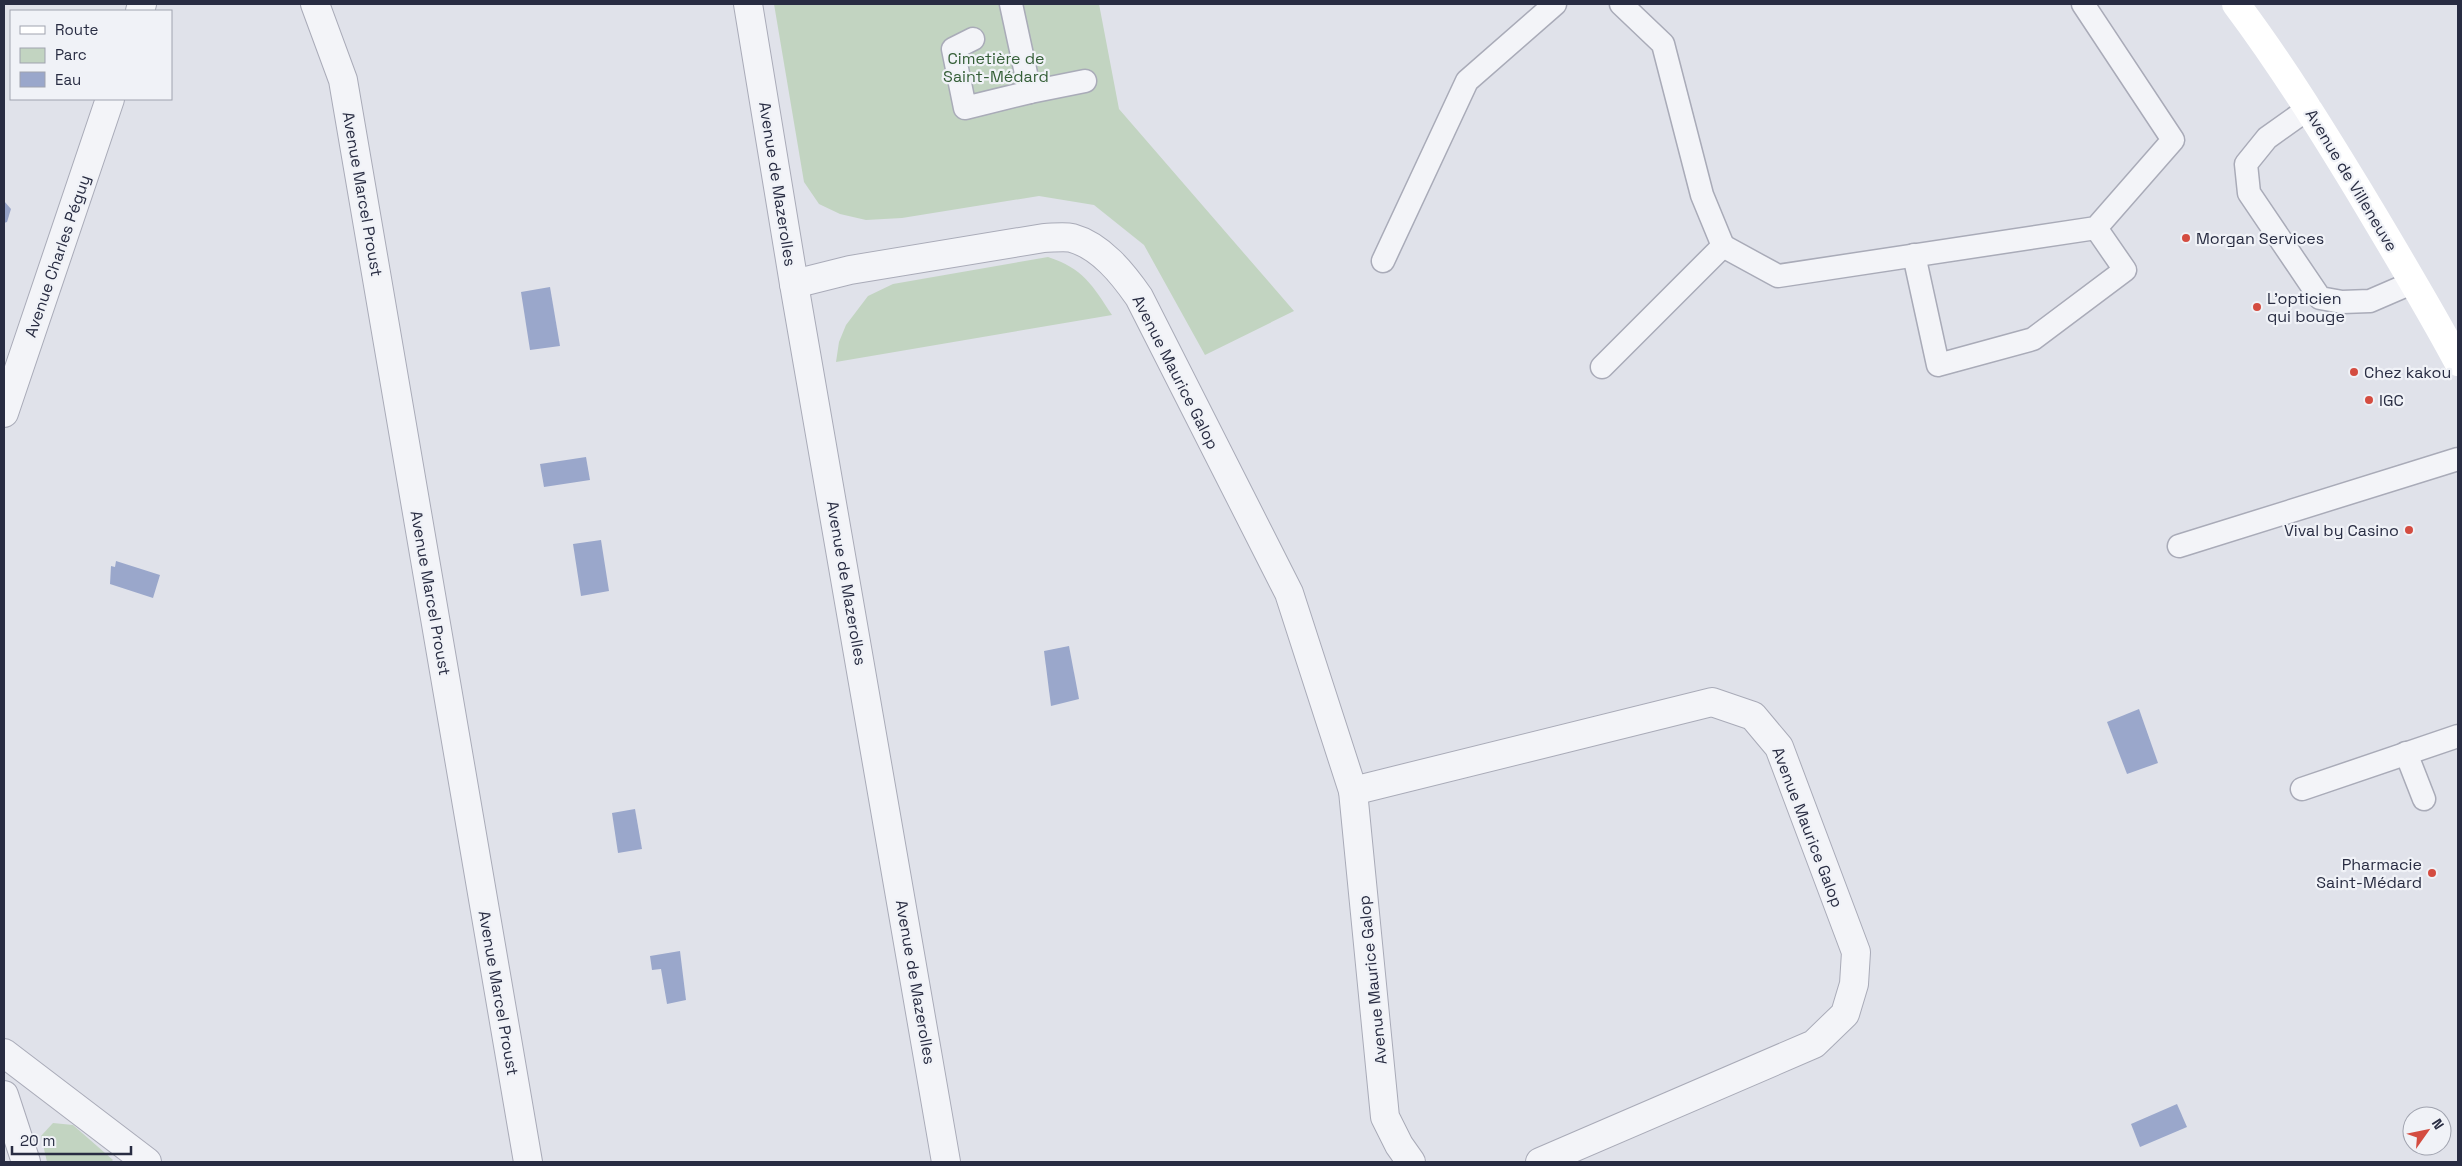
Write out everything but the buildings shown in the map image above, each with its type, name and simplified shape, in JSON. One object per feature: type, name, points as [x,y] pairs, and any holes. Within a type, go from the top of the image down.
[{"type":"main road","name":"Avenue de Villeneuve","points":[[2236,4],[2309,108],[2414,282],[2458,362]]},
{"type":"street","name":"Avenue Marcel Proust","points":[[298,4],[320,15],[345,89],[528,1162]]},
{"type":"street","name":"Avenue de Mazerolles","points":[[748,4],[794,284],[946,1162]]},
{"type":"street","name":"Avenue Charles Péguy","points":[[4,412],[110,100]]},
{"type":"street","name":"Avenue Maurice Galop","points":[[794,284],[850,270],[1044,238],[1072,238],[1101,253],[1115,266],[1139,297],[1289,593],[1353,791],[1385,1117],[1398,1145],[1411,1162]]},
{"type":"street","name":"Avenue Maurice Galop","points":[[1353,791],[1712,702],[1753,716],[1779,747],[1856,952],[1854,984],[1845,1014],[1814,1044],[1540,1162]]},
{"type":"street","points":[[4,1053],[147,1162]]},
{"type":"street","points":[[4,1095],[26,1162]]},
{"type":"lane","points":[[1010,4],[1030,92]]},
{"type":"lane","points":[[1384,261],[1467,81],[1555,4]]},
{"type":"lane","points":[[1621,4],[1663,44],[1702,195],[1723,246],[1778,276],[2096,228],[2173,140],[2083,4]]},
{"type":"lane","points":[[972,39],[953,49],[965,108],[1085,80]]},
{"type":"lane","points":[[2309,108],[2268,138],[2246,164],[2249,193],[2320,298],[2342,302],[2370,301],[2414,282]]},
{"type":"lane","points":[[1914,256],[1938,364],[2033,339],[2126,270],[2096,228]]},
{"type":"lane","points":[[1602,367],[1723,246]]},
{"type":"lane","points":[[2179,546],[2458,459]]},
{"type":"lane","points":[[2302,789],[2458,736]]},
{"type":"lane","points":[[2406,753],[2424,799]]},
{"type":"green space","name":"Cimetière de Saint-Médard","points":[[774,4],[1099,4],[1119,109],[1294,311],[1205,355],[1144,245],[1094,205],[1039,196],[902,218],[866,220],[840,214],[819,204],[804,182]]},
{"type":"green space","points":[[1048,257],[1060,261],[1086,279],[1112,315],[836,362],[839,342],[846,325],[868,296],[893,284]]},
{"type":"green space","points":[[53,1123],[73,1125],[113,1160],[111,1162],[47,1162],[41,1136]]},
{"type":"water","points":[[4,201],[11,209],[7,222],[4,223]]},
{"type":"water","points":[[550,287],[560,346],[530,350],[521,292]]},
{"type":"water","points":[[586,457],[590,480],[544,487],[540,464]]},
{"type":"water","points":[[601,540],[609,591],[581,596],[573,544]]},
{"type":"water","points":[[116,561],[160,575],[153,598],[110,584],[111,566],[115,567]]},
{"type":"water","points":[[1069,646],[1079,699],[1051,706],[1044,651]]},
{"type":"water","points":[[2139,709],[2158,763],[2127,774],[2107,722]]},
{"type":"water","points":[[635,809],[642,849],[618,853],[612,813]]},
{"type":"water","points":[[680,951],[686,1000],[667,1004],[661,969],[652,970],[650,956]]},
{"type":"water","points":[[2177,1104],[2187,1127],[2140,1147],[2131,1124]]},
{"type":"place","name":"Morgan Services","points":[[2186,238]]},
{"type":"place","name":"L'opticien qui bouge","points":[[2257,307]]},
{"type":"place","name":"Chez kakou","points":[[2354,372]]},
{"type":"place","name":"IGC","points":[[2369,400]]},
{"type":"place","name":"Vival by Casino","points":[[2409,530]]},
{"type":"place","name":"Pharmacie Saint-Médard","points":[[2432,873]]}]
